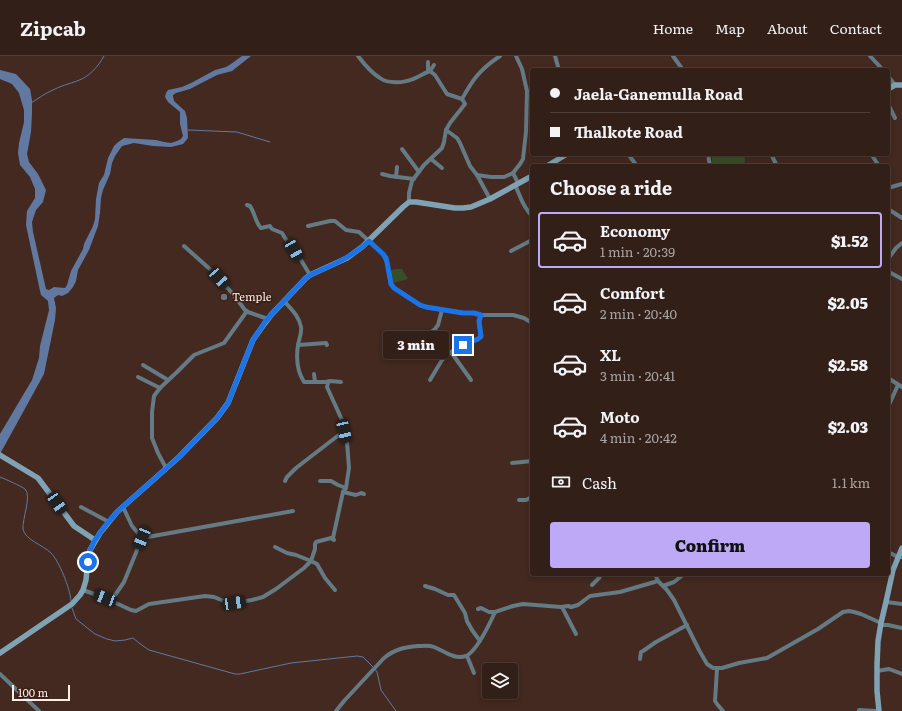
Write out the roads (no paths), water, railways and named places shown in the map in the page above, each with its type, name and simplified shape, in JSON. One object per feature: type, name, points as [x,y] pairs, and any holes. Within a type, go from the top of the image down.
[{"type":"main road","points":[[890,88],[895,85],[902,85]]},
{"type":"main road","points":[[551,164],[564,156]]},
{"type":"main road","points":[[0,653],[76,601],[83,590],[86,580],[88,557],[95,540],[123,507],[211,425],[224,409],[228,403],[253,340],[268,319],[302,282],[310,275],[347,258],[362,247],[403,206],[409,202],[463,208],[480,204],[530,177]]},
{"type":"main road","points":[[1,456],[38,478],[74,526],[95,540]]},
{"type":"main road","points":[[878,711],[878,640],[893,570],[900,557],[902,548]]},
{"type":"street","points":[[358,56],[379,78],[402,83],[430,72],[434,66]]},
{"type":"street","points":[[409,202],[409,193],[412,181],[424,165],[442,148],[446,130],[464,104],[462,99],[474,79],[488,64],[500,56]]},
{"type":"street","points":[[477,175],[497,178],[504,177],[513,173],[523,159],[526,132],[527,91],[522,69],[516,56]]},
{"type":"street","points":[[555,56],[558,68]]},
{"type":"street","points":[[673,56],[682,68]]},
{"type":"street","points":[[870,56],[881,68]]},
{"type":"street","points":[[428,62],[430,72],[435,75],[447,94],[462,99]]},
{"type":"street","points":[[890,79],[895,85]]},
{"type":"street","points":[[890,108],[895,118]]},
{"type":"street","points":[[446,130],[460,143],[470,166],[477,175],[490,199]]},
{"type":"street","points":[[402,149],[419,172]]},
{"type":"street","points":[[431,159],[442,168]]},
{"type":"street","points":[[396,177],[397,167]]},
{"type":"street","points":[[513,173],[522,202],[530,214]]},
{"type":"street","points":[[382,174],[414,179]]},
{"type":"street","points":[[890,187],[902,184]]},
{"type":"street","points":[[247,205],[253,210],[258,226],[261,228],[270,226],[272,229],[282,233],[310,275]]},
{"type":"street","points":[[890,210],[902,218]]},
{"type":"street","points":[[308,226],[335,221],[346,230],[359,232],[386,258],[391,284],[394,288],[420,305],[442,310],[481,315],[513,315],[524,318],[530,322]]},
{"type":"street","points":[[511,251],[530,241]]},
{"type":"street","points":[[890,256],[902,243]]},
{"type":"street","points":[[184,246],[212,271],[247,311],[268,319]]},
{"type":"street","points":[[890,272],[902,279]]},
{"type":"street","points":[[284,301],[296,315],[302,329],[298,345],[297,358],[300,375],[304,382],[341,382]]},
{"type":"street","points":[[400,355],[435,329],[438,325],[442,310]]},
{"type":"street","points":[[166,468],[152,438],[152,412],[154,396],[160,388],[194,355],[224,343],[247,311]]},
{"type":"street","points":[[430,380],[442,360],[451,352],[458,346],[478,339],[481,336],[479,321],[481,315]]},
{"type":"street","points":[[298,345],[326,343],[327,345]]},
{"type":"street","points":[[451,352],[471,380]]},
{"type":"street","points":[[143,365],[168,380]]},
{"type":"street","points":[[314,374],[316,382]]},
{"type":"street","points":[[138,377],[160,388]]},
{"type":"street","points":[[890,379],[900,386],[890,404]]},
{"type":"street","points":[[83,590],[130,610],[140,609],[149,604],[205,596],[234,603],[252,600],[263,596],[276,589],[304,568],[312,560],[316,542],[331,538],[334,540],[333,538],[345,490],[349,464],[347,442],[342,420],[327,387],[328,383],[326,382]]},
{"type":"street","points":[[285,481],[296,468],[344,431]]},
{"type":"street","points":[[512,463],[530,461]]},
{"type":"street","points":[[320,481],[331,481],[356,495],[364,494]]},
{"type":"street","points":[[519,500],[526,500],[530,498]]},
{"type":"street","points":[[81,507],[109,522]]},
{"type":"street","points":[[123,507],[132,526],[142,538]]},
{"type":"street","points":[[142,538],[292,511]]},
{"type":"street","points":[[111,601],[124,582],[142,538]]},
{"type":"street","points":[[275,547],[287,553],[312,560],[317,564],[334,590]]},
{"type":"street","points":[[890,553],[900,557]]},
{"type":"street","points":[[592,585],[600,576]]},
{"type":"street","points":[[656,576],[658,582],[672,596],[698,650],[707,664],[717,669],[767,658],[818,629],[843,612],[854,612],[881,624],[902,628]]},
{"type":"street","points":[[663,586],[674,582],[682,576]]},
{"type":"street","points":[[478,609],[481,608],[489,612],[495,612],[522,604],[562,607],[578,605],[590,596],[634,589],[658,582]]},
{"type":"street","points":[[425,586],[448,595],[454,594],[465,613],[467,621],[480,641]]},
{"type":"street","points":[[886,602],[902,604]]},
{"type":"street","points":[[562,607],[576,634]]},
{"type":"street","points":[[336,711],[384,658],[398,649],[406,647],[432,646],[456,657],[467,656],[480,641],[495,612]]},
{"type":"street","points":[[640,658],[643,650],[687,625]]},
{"type":"street","points":[[467,656],[474,673]]},
{"type":"street","points":[[717,669],[715,700],[723,711]]},
{"type":"street","points":[[877,671],[889,669],[902,674]]},
{"type":"street","points":[[0,674],[39,711]]},
{"type":"street","points":[[858,710],[878,711]]},
{"type":"water","points":[[242,56],[251,56],[232,71],[217,75],[190,89],[173,95],[174,101],[185,111],[187,118],[188,138],[183,144],[171,147],[134,143],[122,146],[115,156],[101,198],[98,226],[89,250],[78,270],[76,281],[68,293],[62,296],[58,295],[54,298],[56,308],[55,320],[44,374],[0,454],[0,434],[32,380],[39,358],[40,346],[49,310],[48,301],[41,295],[26,225],[27,211],[35,198],[35,189],[30,177],[20,165],[18,153],[24,122],[24,110],[19,93],[12,84],[0,79],[0,70],[16,74],[30,89],[32,113],[31,132],[27,154],[29,162],[38,174],[46,190],[43,202],[36,210],[32,222],[46,289],[49,290],[54,287],[65,288],[67,285],[71,271],[93,226],[99,183],[104,175],[108,158],[114,146],[124,138],[156,140],[171,143],[181,139],[183,136],[180,124],[180,112],[168,102],[165,97],[168,90],[182,87],[215,70],[226,67]]},
{"type":"waterway","points":[[31,103],[50,91],[85,77],[96,68],[104,56]]},
{"type":"waterway","points":[[188,130],[237,132],[270,142]]},
{"type":"waterway","points":[[0,477],[17,484],[27,492],[28,497],[23,525],[24,533],[48,550],[54,557],[61,568],[71,601]]},
{"type":"waterway","points":[[72,608],[76,619],[95,634],[107,639],[115,641],[133,638],[149,650],[235,674],[291,663],[357,656],[363,657],[373,667]]},
{"type":"waterway","points":[[375,669],[381,690],[396,711]]},
{"type":"place","name":"Temple","points":[[224,297]]}]
